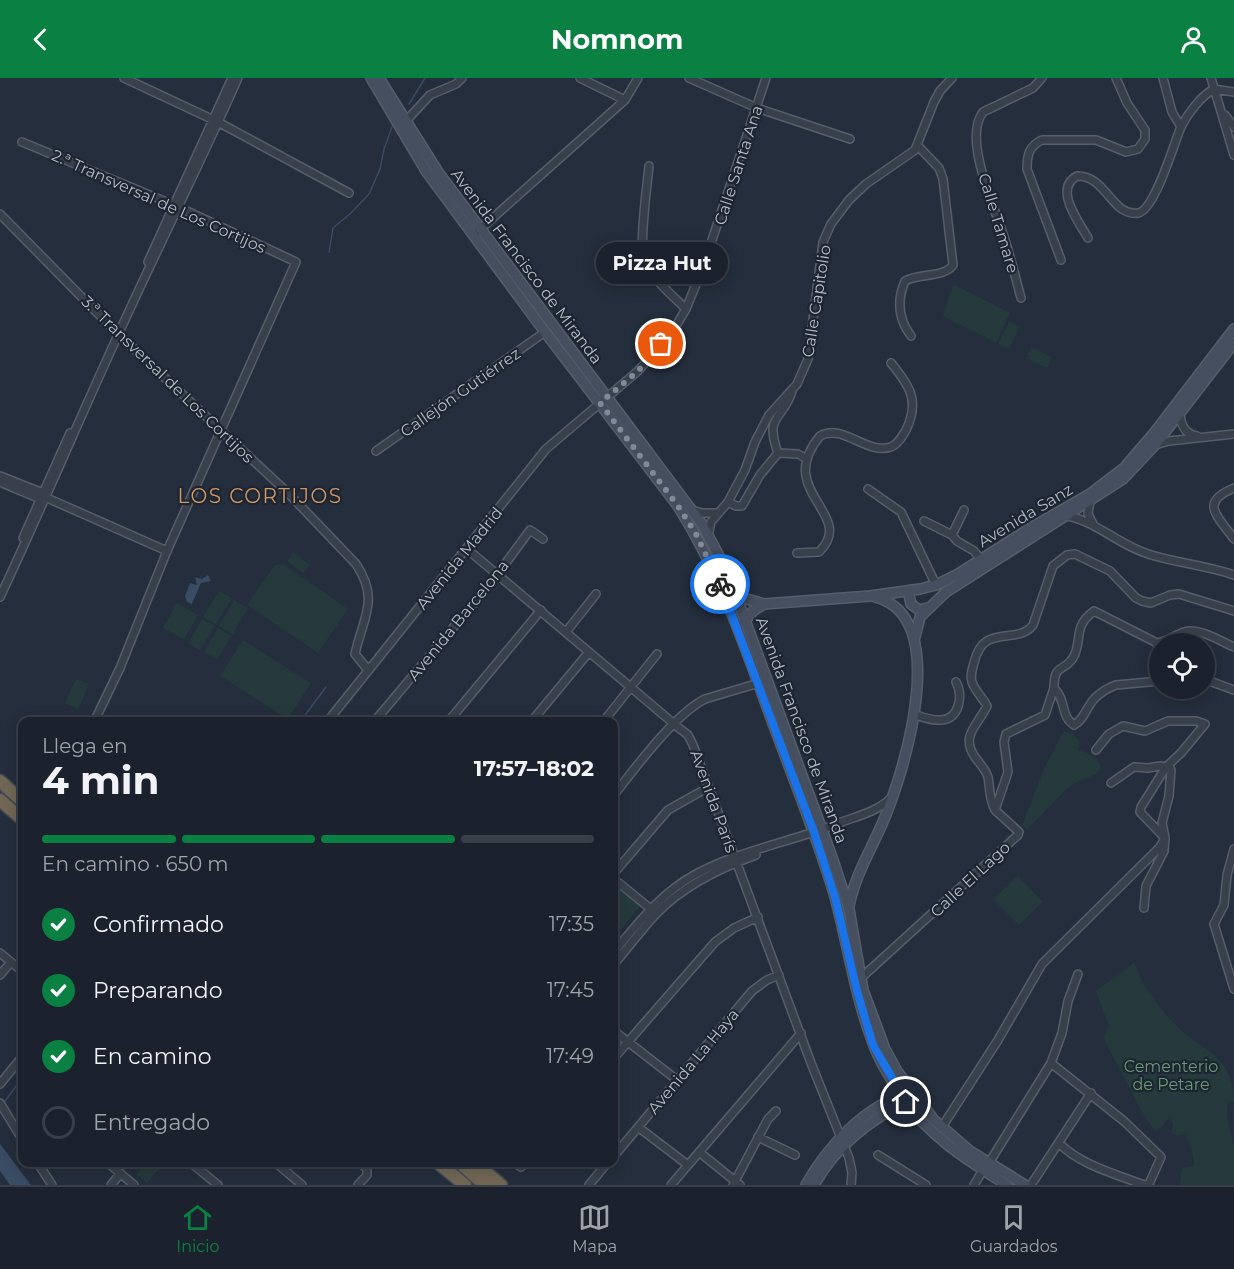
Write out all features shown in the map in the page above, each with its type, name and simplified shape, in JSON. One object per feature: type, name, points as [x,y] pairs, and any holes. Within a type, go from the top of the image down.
[{"type":"highway","points":[[0,781],[18,797]]},
{"type":"highway","points":[[0,800],[18,816]]},
{"type":"highway","points":[[443,1167],[465,1185]]},
{"type":"highway","points":[[465,1167],[485,1185]]},
{"type":"highway","points":[[480,1167],[501,1185]]},
{"type":"main road","name":"Avenida Francisco de Miranda","points":[[371,78],[426,171],[608,397],[692,510],[719,556],[745,620],[818,831],[868,1030],[880,1058],[904,1099],[928,1127],[954,1149],[1024,1185]]},
{"type":"main road","name":"Avenida Francisco de Miranda","points":[[379,78],[476,233],[545,332],[678,506],[696,534],[725,594],[849,909],[861,978],[870,1011],[885,1049],[912,1093],[942,1127],[1008,1185]]},
{"type":"main road","name":"Avenida Sanz","points":[[764,604],[870,596],[936,585],[981,560],[1090,494],[1124,468],[1234,329]]},
{"type":"main road","name":"Avenida Sanz","points":[[915,637],[920,617],[946,592],[1123,479],[1155,445],[1234,343]]},
{"type":"main road","points":[[732,590],[740,597],[764,604]]},
{"type":"main road","points":[[911,590],[909,602],[913,606],[919,610],[929,607]]},
{"type":"main road","points":[[849,909],[860,871],[885,817],[905,751],[919,676],[915,637],[908,622],[898,609],[886,600],[870,596]]},
{"type":"main road","points":[[741,637],[741,628],[745,620],[754,610],[764,604]]},
{"type":"main road","points":[[814,1185],[842,1141],[858,1121],[912,1093]]},
{"type":"main road","points":[[806,1185],[824,1156],[842,1141]]},
{"type":"street","points":[[124,78],[215,121],[349,193]]},
{"type":"street","points":[[0,589],[177,207],[232,78]]},
{"type":"street","points":[[215,121],[238,78]]},
{"type":"street","points":[[406,121],[430,94],[456,84],[462,78]]},
{"type":"street","points":[[580,78],[625,100]]},
{"type":"street","points":[[476,233],[625,100],[638,78]]},
{"type":"street","points":[[689,78],[757,108],[850,140]]},
{"type":"street","name":"Calle Santa Ana","points":[[608,397],[638,371],[673,331],[686,309],[704,267],[766,78]]},
{"type":"street","points":[[911,336],[903,324],[900,306],[905,280],[944,272],[953,265],[943,179],[939,168],[918,146],[934,102],[952,78]]},
{"type":"street","name":"Calle Tamare","points":[[1021,298],[1005,238],[984,183],[976,126],[983,112],[1033,88],[1042,78]]},
{"type":"street","points":[[1061,260],[1031,181],[1027,159],[1034,144],[1042,141],[1096,140],[1126,152],[1138,149],[1145,139],[1145,130],[1127,103],[1116,78]]},
{"type":"street","points":[[1163,78],[1172,112],[1182,127]]},
{"type":"street","points":[[1211,78],[1234,155]]},
{"type":"street","points":[[1088,238],[1070,204],[1067,191],[1070,181],[1077,176],[1093,178],[1119,206],[1130,212],[1143,211],[1172,155],[1182,127],[1203,96],[1214,89],[1234,92]]},
{"type":"street","points":[[1219,105],[1234,127]]},
{"type":"street","name":"2.ª Transversal de Los Cortijos","points":[[22,142],[177,207],[296,262],[222,428]]},
{"type":"street","name":"Calle Capitolio","points":[[708,536],[711,522],[728,502],[769,415],[800,379],[808,359],[823,242],[829,228],[853,195],[912,153],[918,146]]},
{"type":"street","points":[[649,166],[643,242],[644,261],[686,309]]},
{"type":"street","name":"3.ª Transversal de Los Cortijos","points":[[0,214],[118,332],[222,428],[356,564],[368,588],[369,603],[368,615],[355,654],[368,670]]},
{"type":"street","name":"Callejón Gutiérrez","points":[[376,451],[545,332]]},
{"type":"street","points":[[797,553],[819,552],[826,544],[830,531],[827,517],[809,492],[806,482],[807,459],[814,443],[826,432],[832,432],[875,447],[891,447],[898,442],[910,419],[914,400],[902,377],[891,363]]},
{"type":"street","points":[[778,453],[773,424],[789,399],[793,388]]},
{"type":"street","name":"Avenida Madrid","points":[[331,717],[546,449],[608,397]]},
{"type":"street","points":[[1180,411],[1181,421],[1186,431],[1192,436],[1208,438]]},
{"type":"street","points":[[96,717],[120,668],[167,551],[222,428]]},
{"type":"street","points":[[1155,445],[1169,441],[1234,434]]},
{"type":"street","points":[[778,453],[798,454],[807,459]]},
{"type":"street","points":[[728,502],[742,506],[760,475],[778,453]]},
{"type":"street","points":[[0,476],[167,551]]},
{"type":"street","points":[[0,482],[43,497]]},
{"type":"street","points":[[1234,488],[1221,493],[1214,503],[1215,511],[1234,539]]},
{"type":"street","points":[[868,489],[901,512],[936,585]]},
{"type":"street","points":[[0,597],[43,497]]},
{"type":"street","points":[[1090,501],[1088,514],[1095,526]]},
{"type":"street","points":[[692,510],[702,513],[718,513]]},
{"type":"street","points":[[952,535],[964,510]]},
{"type":"street","points":[[1068,516],[1095,526],[1126,545],[1148,554],[1234,575]]},
{"type":"street","points":[[924,521],[952,535],[957,541],[974,551],[981,560]]},
{"type":"street","name":"Avenida Barcelona","points":[[378,717],[498,574],[530,530],[543,539]]},
{"type":"street","name":"Avenida París","points":[[467,549],[688,735],[842,1141],[852,1173],[851,1185]]},
{"type":"street","points":[[995,810],[987,774],[970,750],[968,742],[971,732],[987,706],[971,679],[976,653],[987,641],[1030,630],[1053,566],[1059,561],[1067,555],[1081,556],[1110,571],[1136,598],[1148,603],[1179,594],[1234,611]]},
{"type":"street","points":[[566,632],[596,594]]},
{"type":"street","points":[[452,717],[541,610]]},
{"type":"street","points":[[995,810],[1008,772],[1004,742],[1006,734],[1045,715],[1054,688],[1054,676],[1072,658],[1079,627],[1094,611],[1157,643],[1188,631],[1197,631],[1234,647]]},
{"type":"street","points":[[535,717],[589,652]]},
{"type":"street","points":[[607,717],[657,654]]},
{"type":"street","points":[[913,714],[938,720],[947,719],[959,705],[960,690],[956,682]]},
{"type":"street","points":[[1054,688],[1061,695],[1066,717],[1074,725],[1079,722],[1095,698],[1109,687],[1149,682]]},
{"type":"street","points":[[618,790],[674,724],[697,703],[759,683]]},
{"type":"street","points":[[1215,683],[1234,690]]},
{"type":"street","points":[[1096,750],[1109,734],[1123,726],[1145,731],[1168,721],[1196,721],[1205,724],[1188,746],[1166,767],[1141,807],[1140,812],[1166,838]]},
{"type":"street","points":[[1111,783],[1134,767],[1166,767],[1171,771],[1169,796],[1163,817],[1166,838],[1164,850],[1146,886],[1144,908]]},
{"type":"street","points":[[618,868],[668,810],[700,792]]},
{"type":"street","points":[[618,948],[654,911],[692,885],[736,860],[873,810],[882,806],[891,797]]},
{"type":"street","name":"Calle El Lago","points":[[861,978],[1018,835],[1019,832],[995,810]]},
{"type":"street","points":[[942,1127],[998,1040],[1042,964],[1160,847],[1166,838]]},
{"type":"street","points":[[1234,849],[1227,875],[1224,905],[1214,924],[1231,973],[1234,989]]},
{"type":"street","points":[[618,882],[654,911]]},
{"type":"street","points":[[618,959],[654,911]]},
{"type":"street","points":[[618,1053],[714,942],[734,928],[758,917]]},
{"type":"street","points":[[0,953],[18,968]]},
{"type":"street","points":[[0,975],[11,962]]},
{"type":"street","points":[[974,1185],[1051,1063],[1078,974]]},
{"type":"street","name":"Avenida La Haya","points":[[618,1151],[752,991],[767,980],[779,975]]},
{"type":"street","points":[[671,1185],[801,1033]]},
{"type":"street","points":[[618,1034],[677,1080]]},
{"type":"street","points":[[0,1084],[18,1062]]},
{"type":"street","points":[[1051,1063],[1125,1122],[1161,1157],[1149,1184],[1140,1184],[1090,1163],[1065,1150],[1059,1143]]},
{"type":"street","points":[[1031,1185],[1091,1094]]},
{"type":"street","points":[[0,1103],[18,1132]]},
{"type":"street","points":[[699,1152],[736,1184],[758,1137],[768,1119],[776,1111]]},
{"type":"street","points":[[638,1127],[688,1165]]},
{"type":"street","points":[[758,1137],[795,1155]]},
{"type":"street","points":[[878,1155],[926,1185]]},
{"type":"street","points":[[40,1167],[52,1185]]},
{"type":"street","points":[[112,1167],[134,1185]]},
{"type":"street","points":[[196,1167],[218,1185]]},
{"type":"street","points":[[281,1167],[302,1185]]},
{"type":"street","points":[[358,1185],[367,1175],[364,1167]]},
{"type":"street","points":[[589,1185],[604,1167]]},
{"type":"street","points":[[111,1185],[120,1174]]},
{"type":"green space","points":[[953,284],[1010,313],[996,343],[943,316]]},
{"type":"green space","points":[[1009,321],[1020,326],[1009,349],[998,344]]},
{"type":"green space","points":[[1031,347],[1052,357],[1047,368],[1026,358]]},
{"type":"green space","points":[[293,552],[310,565],[303,573],[287,561]]},
{"type":"green space","points":[[283,564],[348,609],[318,653],[247,605],[275,565]]},
{"type":"green space","points":[[219,591],[232,598],[216,624],[203,617]]},
{"type":"green space","points":[[234,600],[248,608],[233,634],[219,626]]},
{"type":"green space","points":[[177,603],[198,615],[184,640],[163,628]]},
{"type":"green space","points":[[202,619],[215,626],[200,650],[188,643]]},
{"type":"green space","points":[[218,628],[231,636],[217,660],[204,652]]},
{"type":"green space","points":[[243,640],[311,683],[289,717],[285,717],[220,676]]},
{"type":"green space","points":[[76,679],[89,684],[78,709],[65,703]]},
{"type":"green space","points":[[1063,732],[1071,732],[1080,742],[1078,750],[1096,758],[1101,769],[1068,788],[1027,830],[1022,825],[1044,769]]},
{"type":"green space","points":[[1018,876],[1043,902],[1019,925],[993,899]]},
{"type":"green space","points":[[618,885],[641,905],[618,933]]},
{"type":"green space","name":"Cementerio de Petare","points":[[1134,963],[1156,1003],[1185,1033],[1215,1056],[1229,1074],[1234,1101],[1228,1102],[1227,1117],[1234,1147],[1234,1185],[1180,1185],[1182,1168],[1194,1166],[1186,1133],[1178,1136],[1172,1133],[1173,1124],[1170,1117],[1156,1132],[1145,1117],[1103,1038],[1109,1027],[1096,991]]},
{"type":"green space","points":[[142,1167],[161,1167],[147,1183],[136,1174]]},
{"type":"water","points":[[208,575],[211,581],[201,583],[192,604],[187,602],[185,596],[190,583],[197,585],[195,577],[202,579]]},
{"type":"water","points":[[0,1144],[31,1185],[10,1185],[0,1171]]},
{"type":"waterway","points":[[409,104],[425,78]]},
{"type":"waterway","points":[[329,252],[333,228],[369,194],[380,169],[392,127]]},
{"type":"waterway","points":[[304,717],[326,687]]},
{"type":"waterway","points":[[3,1104],[18,1083]]},
{"type":"way so far","points":[[661,344],[638,371],[600,403],[678,506],[696,534],[720,584]]},
{"type":"place","name":"Pizza Hut","points":[[661,344]]},
{"type":"district","name":"LOS CORTIJOS","points":[[260,496]]},
{"type":"route","points":[[720,584],[814,832],[835,897],[857,991],[873,1045],[906,1102]]}]
